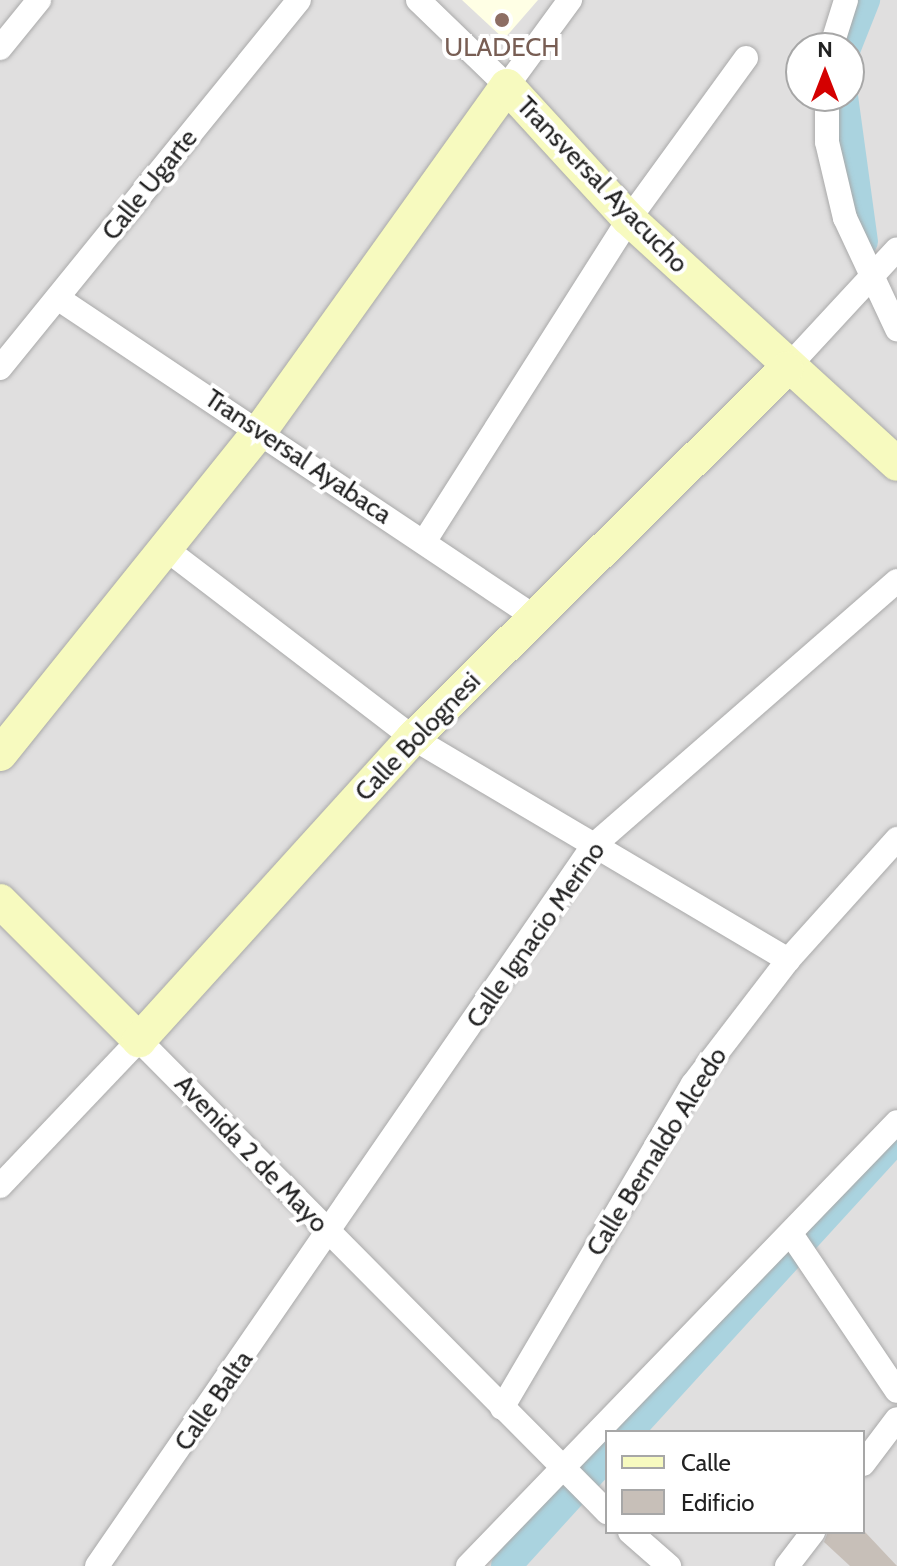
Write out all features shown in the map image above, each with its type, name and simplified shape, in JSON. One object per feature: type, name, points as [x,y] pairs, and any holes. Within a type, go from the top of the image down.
[{"type":"main road","name":"Transversal Ayacucho","points":[[507,86],[629,219],[786,369],[897,464]]},
{"type":"main road","points":[[0,754],[260,431],[507,86]]},
{"type":"main road","name":"Calle Bolognesi","points":[[139,1040],[413,738],[786,369]]},
{"type":"main road","name":"Avenida 2 de Mayo","points":[[0,901],[139,1040]]},
{"type":"street","points":[[0,48],[39,0]]},
{"type":"street","name":"Calle Ugarte","points":[[0,368],[299,0]]},
{"type":"street","name":"Transversal Ayacucho","points":[[418,0],[507,86]]},
{"type":"street","points":[[507,86],[570,0]]},
{"type":"street","points":[[836,32],[846,0]]},
{"type":"street","points":[[424,542],[629,219],[746,58]]},
{"type":"street","points":[[827,112],[827,142],[867,277],[897,329]]},
{"type":"street","name":"Calle Bolognesi","points":[[786,369],[867,277],[897,249]]},
{"type":"street","name":"Transversal Ayabaca","points":[[59,299],[536,618]]},
{"type":"street","points":[[166,549],[413,738],[788,960]]},
{"type":"street","name":"Calle Ignacio Merino","points":[[331,1235],[593,846],[897,581]]},
{"type":"street","name":"Calle Bernaldo Alcedo","points":[[502,1408],[693,1084],[788,960],[897,839]]},
{"type":"street","name":"Calle Bolognesi","points":[[0,1186],[139,1040]]},
{"type":"street","name":"Avenida 2 de Mayo","points":[[139,1040],[502,1408],[561,1472],[601,1507]]},
{"type":"street","points":[[468,1566],[897,1122]]},
{"type":"street","points":[[791,1234],[897,1391]]},
{"type":"street","name":"Calle Balta","points":[[97,1566],[331,1235]]},
{"type":"street","points":[[865,1461],[897,1419]]},
{"type":"street","points":[[632,1534],[669,1566]]},
{"type":"street","points":[[787,1566],[811,1534]]},
{"type":"shaded area","points":[[0,0],[897,0],[897,1566],[0,1566]]},
{"type":"shaded area","name":"ULADECH","points":[[462,0],[538,0],[504,39]]},
{"type":"building","points":[[865,1532],[897,1566],[850,1566],[824,1542],[827,1534]]},
{"type":"waterway","points":[[852,32],[865,0]]},
{"type":"waterway","points":[[845,112],[863,242]]},
{"type":"waterway","points":[[630,1430],[888,1147]]},
{"type":"waterway","points":[[506,1566],[605,1457]]},
{"type":"place","name":"ULADECH","points":[[502,20]]}]
